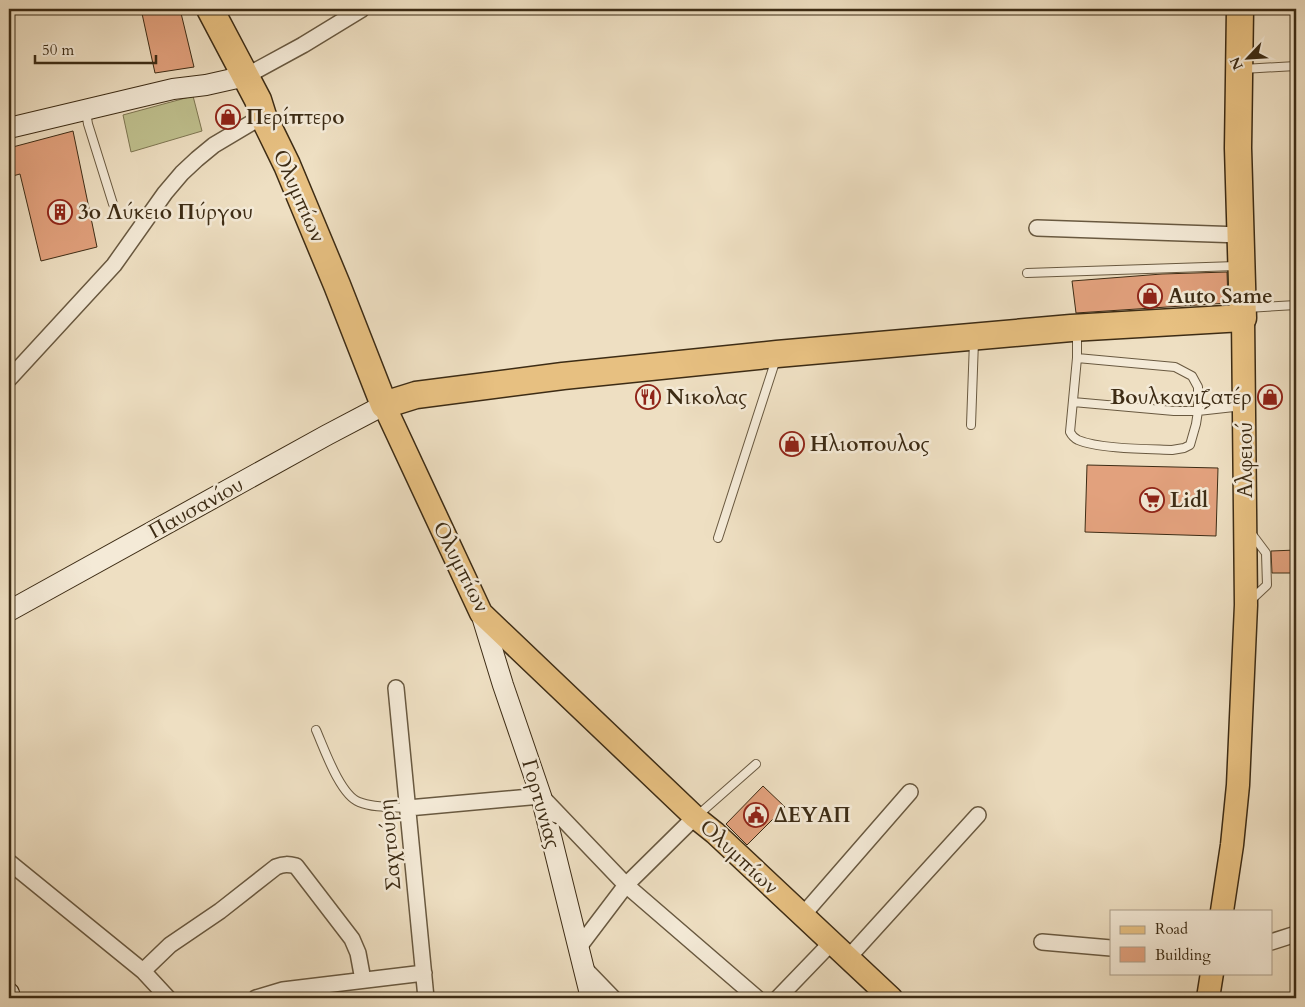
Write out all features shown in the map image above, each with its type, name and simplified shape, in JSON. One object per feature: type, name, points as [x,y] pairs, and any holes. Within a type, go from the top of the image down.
[{"type":"highway","name":"Ολυμπίων","points":[[210,9],[258,100],[263,116],[337,285],[384,405]]},
{"type":"highway","name":"Αλφειού","points":[[1240,9],[1238,69],[1243,313]]},
{"type":"highway","points":[[384,405],[416,395],[563,376],[778,354],[1243,313]]},
{"type":"main road","name":"Αλφειού","points":[[1222,910],[1232,845],[1238,785],[1246,605],[1243,313]]},
{"type":"main road","name":"Ολυμπίων","points":[[384,405],[481,613],[695,817],[891,998]]},
{"type":"main road","points":[[1208,998],[1212,974]]},
{"type":"street","points":[[9,128],[174,89],[206,85],[246,76],[303,45],[362,9]]},
{"type":"street","points":[[9,379],[114,265],[165,193],[182,173],[214,145],[263,116]]},
{"type":"street","points":[[1037,228],[1241,234]]},
{"type":"street","name":"Παυσανίου","points":[[9,611],[384,405]]},
{"type":"street","name":"Γορτυνίας","points":[[481,613],[503,685],[541,796],[591,998]]},
{"type":"street","name":"Σαχτούρη","points":[[396,688],[426,998]]},
{"type":"street","points":[[802,916],[910,792]]},
{"type":"street","points":[[408,808],[541,796],[626,885],[757,998]]},
{"type":"street","points":[[848,958],[978,815]]},
{"type":"street","points":[[579,947],[626,885],[695,817]]},
{"type":"street","points":[[9,862],[142,971],[168,998]]},
{"type":"street","points":[[142,971],[170,945],[220,911],[276,867],[290,864],[296,866],[352,939],[358,953],[363,980]]},
{"type":"street","points":[[1272,942],[1296,934]]},
{"type":"street","points":[[1042,942],[1110,948]]},
{"type":"street","points":[[778,998],[830,943]]},
{"type":"street","points":[[584,968],[613,998]]},
{"type":"street","points":[[256,998],[284,990],[424,973]]},
{"type":"street","points":[[9,993],[10,998]]},
{"type":"lane","points":[[1238,69],[1296,66]]},
{"type":"lane","points":[[86,110],[88,124],[113,204]]},
{"type":"lane","points":[[1028,273],[1241,266]]},
{"type":"lane","points":[[1243,313],[1296,305]]},
{"type":"lane","points":[[1077,328],[1077,358],[1070,432],[1073,437],[1097,445],[1172,450],[1190,445],[1198,410],[1198,387],[1192,376],[1175,367],[1077,358]]},
{"type":"lane","points":[[971,425],[974,337]]},
{"type":"lane","points":[[718,538],[778,354]]},
{"type":"lane","points":[[1073,402],[1162,410],[1198,410],[1244,406]]},
{"type":"lane","points":[[316,730],[336,774],[348,794],[357,802],[377,806],[408,808]]},
{"type":"lane","points":[[695,817],[756,764]]},
{"type":"green space","points":[[193,96],[202,131],[131,152],[123,115]]},
{"type":"building","points":[[141,9],[180,9],[194,67],[155,73]]},
{"type":"building","name":"3o Λύκειο Πύργου","points":[[73,131],[97,247],[41,261],[20,174],[9,177],[9,148]]},
{"type":"building","points":[[1227,272],[1228,303],[1076,313],[1072,281],[1162,274]]},
{"type":"building","name":"Lidl","points":[[1087,465],[1218,468],[1216,536],[1085,532]]},
{"type":"building","points":[[1296,550],[1296,573],[1272,573],[1271,551]]},
{"type":"building","name":"ΔΕΥΑΠ","points":[[763,786],[785,807],[747,845],[726,824]]},
{"type":"place","name":"Περίπτερο","points":[[228,117]]},
{"type":"place","name":"3o Λύκειο Πύργου","points":[[60,212]]},
{"type":"place","name":"Auto Same","points":[[1150,296]]},
{"type":"place","name":"Νικολας","points":[[648,397]]},
{"type":"place","name":"Βουλκανιζατέρ","points":[[1270,397]]},
{"type":"place","name":"Ηλιοπουλος","points":[[792,444]]},
{"type":"place","name":"Lidl","points":[[1152,500]]},
{"type":"place","name":"ΔΕΥΑΠ","points":[[756,815]]}]
